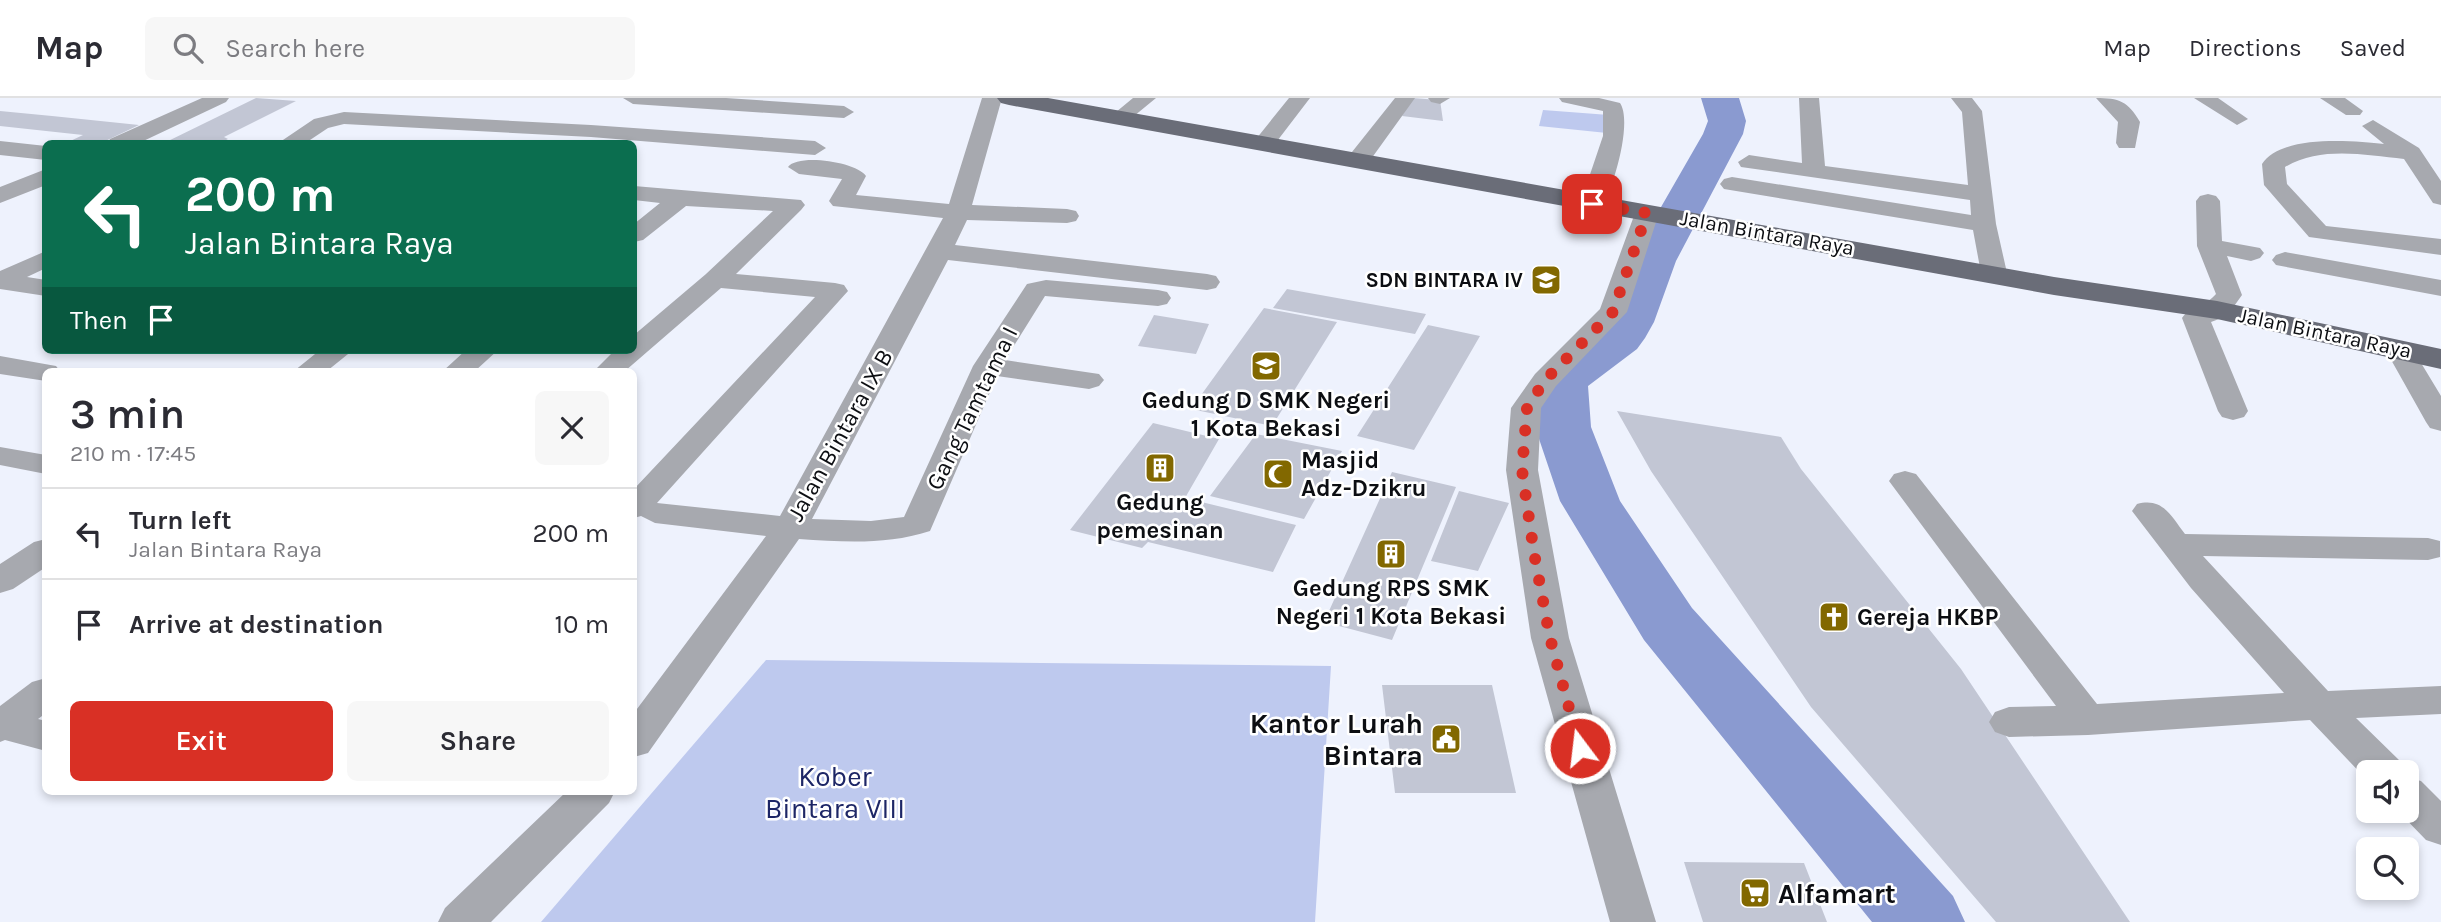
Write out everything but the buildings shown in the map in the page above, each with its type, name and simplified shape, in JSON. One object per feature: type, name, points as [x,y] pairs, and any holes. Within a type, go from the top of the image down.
[{"type":"main road","name":"Jalan Bintara Raya","points":[[1009,98],[1592,204],[1994,273],[2054,286],[2217,310],[2441,359]]},
{"type":"street","points":[[127,140],[219,98]]},
{"type":"street","points":[[591,131],[635,98],[848,105]]},
{"type":"street","name":"Jalan Bintara IX B","points":[[637,738],[790,528],[940,251],[958,212],[992,98]]},
{"type":"street","points":[[1121,117],[1146,98]]},
{"type":"street","points":[[1264,144],[1300,98]]},
{"type":"street","points":[[1358,161],[1366,144],[1383,124],[1392,118],[1405,98]]},
{"type":"street","points":[[1569,98],[1613,107],[1614,136],[1592,204]]},
{"type":"street","points":[[1809,98],[1814,170]]},
{"type":"street","points":[[1961,98],[1972,111],[1984,224],[1994,273]]},
{"type":"street","points":[[2106,98],[2123,111],[2129,121],[2127,143]]},
{"type":"street","points":[[2204,98],[2237,119]]},
{"type":"street","points":[[848,105],[799,167],[839,169],[855,176],[841,201],[958,212],[1067,216]]},
{"type":"street","points":[[294,140],[321,123],[339,118],[591,131],[814,148]]},
{"type":"street","points":[[2373,125],[2412,153],[2441,198]]},
{"type":"street","points":[[0,148],[42,153]]},
{"type":"street","points":[[2412,153],[2342,148],[2301,150],[2273,164],[2276,185],[2318,232],[2441,247]]},
{"type":"street","points":[[1749,162],[1980,194]]},
{"type":"street","points":[[0,196],[42,178]]},
{"type":"street","points":[[1732,184],[1984,224]]},
{"type":"street","points":[[637,192],[681,199],[793,205],[715,280],[637,346]]},
{"type":"street","points":[[637,233],[681,199]]},
{"type":"street","points":[[2208,201],[2210,246],[2229,295],[2217,310],[2196,318],[2233,411]]},
{"type":"street","points":[[1633,922],[1550,638],[1522,470],[1527,408],[1545,380],[1613,312],[1660,215]]},
{"type":"street","points":[[2210,246],[2252,253]]},
{"type":"street","points":[[940,251],[1207,282]]},
{"type":"street","points":[[0,281],[42,260]]},
{"type":"street","points":[[2285,260],[2441,288]]},
{"type":"street","points":[[644,511],[835,291],[715,280]]},
{"type":"street","points":[[0,281],[42,287]]},
{"type":"street","name":"Gang Tamtama I","points":[[644,511],[790,528],[894,532],[918,524],[987,366],[1036,290],[1046,288],[1158,298]]},
{"type":"street","points":[[2399,349],[2441,422]]},
{"type":"street","points":[[312,368],[333,354]]},
{"type":"street","points":[[461,368],[479,354]]},
{"type":"street","points":[[611,368],[627,354]]},
{"type":"street","points":[[0,365],[42,371]]},
{"type":"street","points":[[987,366],[1088,380]]},
{"type":"street","points":[[0,456],[42,464]]},
{"type":"street","points":[[1905,481],[2088,720]]},
{"type":"street","points":[[2149,511],[2174,545],[2317,704],[2373,760]]},
{"type":"street","points":[[2174,545],[2428,549]]},
{"type":"street","points":[[1,580],[42,553]]},
{"type":"street","points":[[2,726],[42,695]]},
{"type":"street","points":[[2009,722],[2088,720],[2317,704],[2441,700]]},
{"type":"street","points":[[2,726],[42,735]]},
{"type":"street","points":[[461,922],[590,795]]},
{"type":"street","points":[[2419,806],[2441,828]]},
{"type":"green space","points":[[1543,110],[1609,115],[1607,133],[1539,126]]},
{"type":"green space","name":"Kober Bintara VIII","points":[[766,660],[1331,666],[1315,922],[541,922]]},
{"type":"waterway","points":[[1720,98],[1727,121],[1723,134],[1653,261],[1629,322],[1619,338],[1585,360],[1561,382],[1563,427],[1590,501],[1668,624],[1923,922]]},
{"type":"place","name":"SDN BINTARA IV","points":[[1546,280]]},
{"type":"place","name":"Gedung D SMK Negeri 1 Kota Bekasi","points":[[1266,366]]},
{"type":"place","name":"Gedung pemesinan","points":[[1160,468]]},
{"type":"place","name":"Masjid Adz-Dzikru","points":[[1278,474]]},
{"type":"place","name":"Gedung RPS SMK Negeri 1 Kota Bekasi","points":[[1391,554]]},
{"type":"place","name":"Gereja HKBP","points":[[1834,617]]},
{"type":"place","name":"Kantor Lurah Bintara","points":[[1446,739]]},
{"type":"place","name":"Alfamart","points":[[1755,893]]},
{"type":"route","points":[[1580,748],[1550,638],[1522,470],[1527,408],[1545,380],[1613,312],[1647,213],[1592,204]]}]
